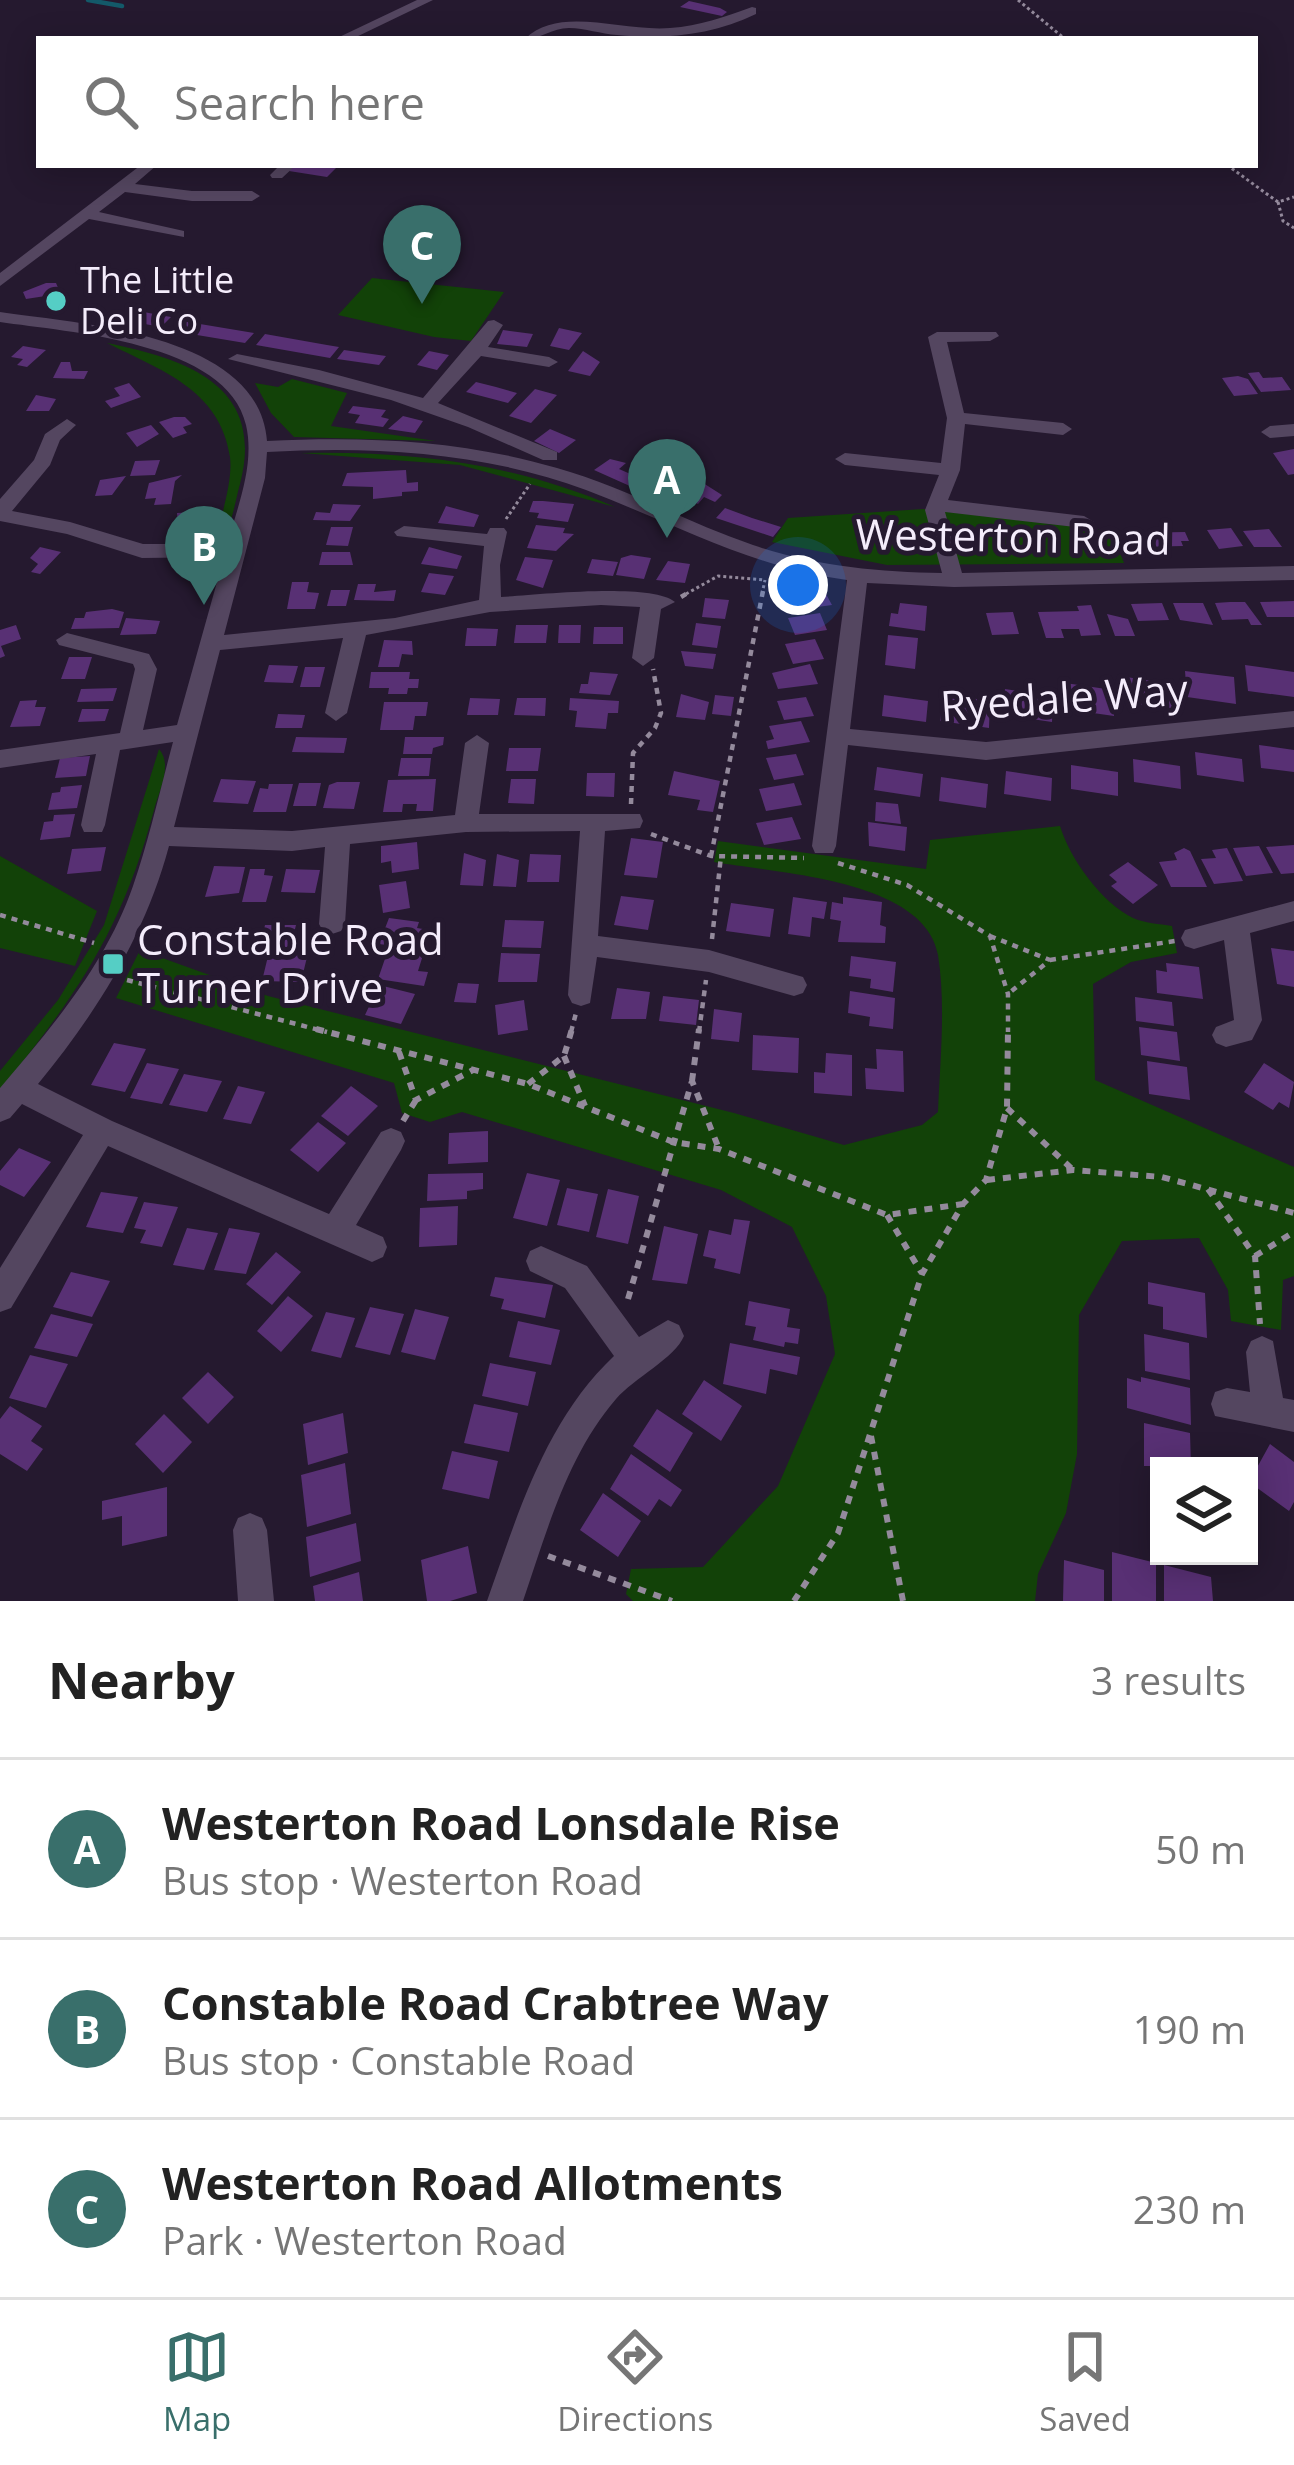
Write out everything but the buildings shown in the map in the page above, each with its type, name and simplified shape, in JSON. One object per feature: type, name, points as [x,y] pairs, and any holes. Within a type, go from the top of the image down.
[{"type":"street","points":[[348,36],[427,0]]},
{"type":"street","points":[[535,36],[548,26],[567,22],[628,33],[676,34],[760,12],[729,3]]},
{"type":"street","points":[[0,281],[146,168]]},
{"type":"street","points":[[122,187],[192,196],[252,196]]},
{"type":"street","points":[[86,214],[178,234]]},
{"type":"street","points":[[0,317],[147,342],[201,362],[232,386],[253,415],[258,447],[255,478],[145,890],[110,963],[10,1099],[102,1130],[372,1247]]},
{"type":"street","points":[[428,404],[494,325]]},
{"type":"street","points":[[954,580],[936,506],[950,470],[956,418],[937,337],[990,336]]},
{"type":"street","points":[[477,350],[550,362]]},
{"type":"street","name":"Westerton Road","points":[[237,359],[323,373],[484,424],[592,486],[724,544],[806,567],[954,580],[1294,573]]},
{"type":"street","points":[[92,424],[63,418],[43,461],[0,514],[70,528],[142,551],[236,550]]},
{"type":"street","points":[[956,418],[1063,429]]},
{"type":"street","points":[[463,452],[484,424]]},
{"type":"street","points":[[1270,432],[1294,430]]},
{"type":"street","name":"Westerton Road","points":[[258,447],[303,444],[463,452],[545,463]]},
{"type":"street","points":[[845,459],[950,470]]},
{"type":"street","points":[[936,506],[1084,522]]},
{"type":"street","points":[[404,532],[496,537],[490,605]]},
{"type":"street","points":[[824,846],[858,575]]},
{"type":"street","points":[[210,644],[356,630],[490,605],[601,598],[658,602],[644,658]]},
{"type":"street","points":[[336,712],[356,630]]},
{"type":"street","points":[[67,640],[141,658],[146,669],[93,825]]},
{"type":"street","name":"Ryedale Way","points":[[840,736],[986,751],[1294,719]]},
{"type":"street","points":[[0,759],[186,732]]},
{"type":"street","points":[[466,823],[477,743]]},
{"type":"street","points":[[581,995],[584,894],[593,821]]},
{"type":"street","points":[[163,836],[249,842],[466,823],[631,821]]},
{"type":"street","points":[[332,924],[338,835]]},
{"type":"street","points":[[1194,938],[1294,911]]},
{"type":"street","points":[[1226,1035],[1242,1032],[1248,1020],[1236,929]]},
{"type":"street","points":[[586,945],[709,961],[794,985]]},
{"type":"street","points":[[0,1297],[102,1130]]},
{"type":"street","points":[[334,1232],[391,1141]]},
{"type":"street","points":[[541,1261],[576,1277],[618,1333],[668,1336]]},
{"type":"street","points":[[505,1601],[564,1442],[597,1394],[618,1333]]},
{"type":"street","points":[[1227,1404],[1281,1414],[1262,1352]]},
{"type":"street","points":[[250,1530],[256,1601]]},
{"type":"path","points":[[1018,0],[1061,36]]},
{"type":"path","points":[[1231,168],[1278,202],[1283,220],[1294,228]]},
{"type":"path","points":[[1278,202],[1294,197]]},
{"type":"path","points":[[496,537],[545,463]]},
{"type":"path","points":[[658,602],[689,595],[718,576],[765,580],[711,856]]},
{"type":"path","points":[[644,658],[652,661],[661,713],[655,728],[633,753],[631,821],[659,839],[711,856],[821,858],[907,885],[990,936],[1050,961]]},
{"type":"path","points":[[0,916],[63,930],[110,963],[399,1051],[528,1084],[673,1142],[719,1148],[887,1215],[963,1204]]},
{"type":"path","points":[[794,1601],[838,1532],[922,1274],[963,1204],[986,1180],[1007,1108],[1008,994],[990,936]]},
{"type":"path","points":[[1008,994],[1050,961],[1194,938]]},
{"type":"path","points":[[528,1084],[564,1056],[581,995]]},
{"type":"path","points":[[399,1051],[416,1100],[472,1070]]},
{"type":"path","points":[[564,1056],[585,1106]]},
{"type":"path","points":[[618,1333],[692,1081],[719,1148]]},
{"type":"path","points":[[1007,1108],[1072,1170]]},
{"type":"path","points":[[986,1180],[1072,1170],[1162,1177],[1294,1213]]},
{"type":"path","points":[[1208,1189],[1255,1256],[1262,1352]]},
{"type":"path","points":[[887,1215],[922,1274]]},
{"type":"path","points":[[1255,1256],[1294,1232]]},
{"type":"path","points":[[870,1432],[903,1601]]},
{"type":"path","points":[[524,1547],[672,1601]]},
{"type":"green space","points":[[372,278],[504,292],[471,341],[338,315]]},
{"type":"green space","points":[[107,343],[191,369],[230,400],[241,422],[245,450],[233,512],[222,537],[216,540],[230,457],[214,414],[167,373]]},
{"type":"green space","points":[[292,379],[347,393],[331,426],[436,441],[294,437],[271,413],[255,383],[278,387]]},
{"type":"green space","points":[[301,453],[383,454],[461,463],[539,480],[615,507],[460,465]]},
{"type":"green space","points":[[923,509],[1112,531],[1124,563],[887,565],[772,542],[788,518]]},
{"type":"green space","points":[[159,749],[165,763],[161,787],[112,926],[74,991],[0,1090],[0,1071],[58,1000],[104,925]]},
{"type":"green space","points":[[1060,826],[1079,866],[1099,891],[1133,918],[1172,926],[1177,953],[1131,962],[1093,984],[1095,1080],[1294,1167],[1294,1276],[1283,1280],[1281,1330],[1231,1321],[1228,1290],[1199,1238],[1122,1241],[1079,1315],[1077,1454],[1066,1513],[1038,1574],[1035,1601],[633,1601],[626,1594],[631,1569],[703,1567],[778,1486],[835,1354],[826,1296],[792,1227],[721,1190],[462,1112],[430,1122],[402,1113],[394,1083],[116,998],[140,950],[268,996],[844,1145],[922,1125],[938,1112],[942,1013],[938,955],[927,930],[906,910],[878,895],[809,876],[714,862],[718,841],[926,869],[930,840]]},
{"type":"green space","points":[[0,856],[97,911],[75,966],[0,948]]},
{"type":"waterway","points":[[88,0],[122,6]]},
{"type":"place","name":"The Little Deli Co","points":[[56,301]]},
{"type":"place","name":"Westerton Road Allotments","points":[[422,304]]},
{"type":"place","name":"Westerton Road Lonsdale Rise","points":[[667,538]]},
{"type":"place","name":"Constable Road Crabtree Way","points":[[204,605]]},
{"type":"place","name":"Constable Road Turner Drive","points":[[113,964]]}]
